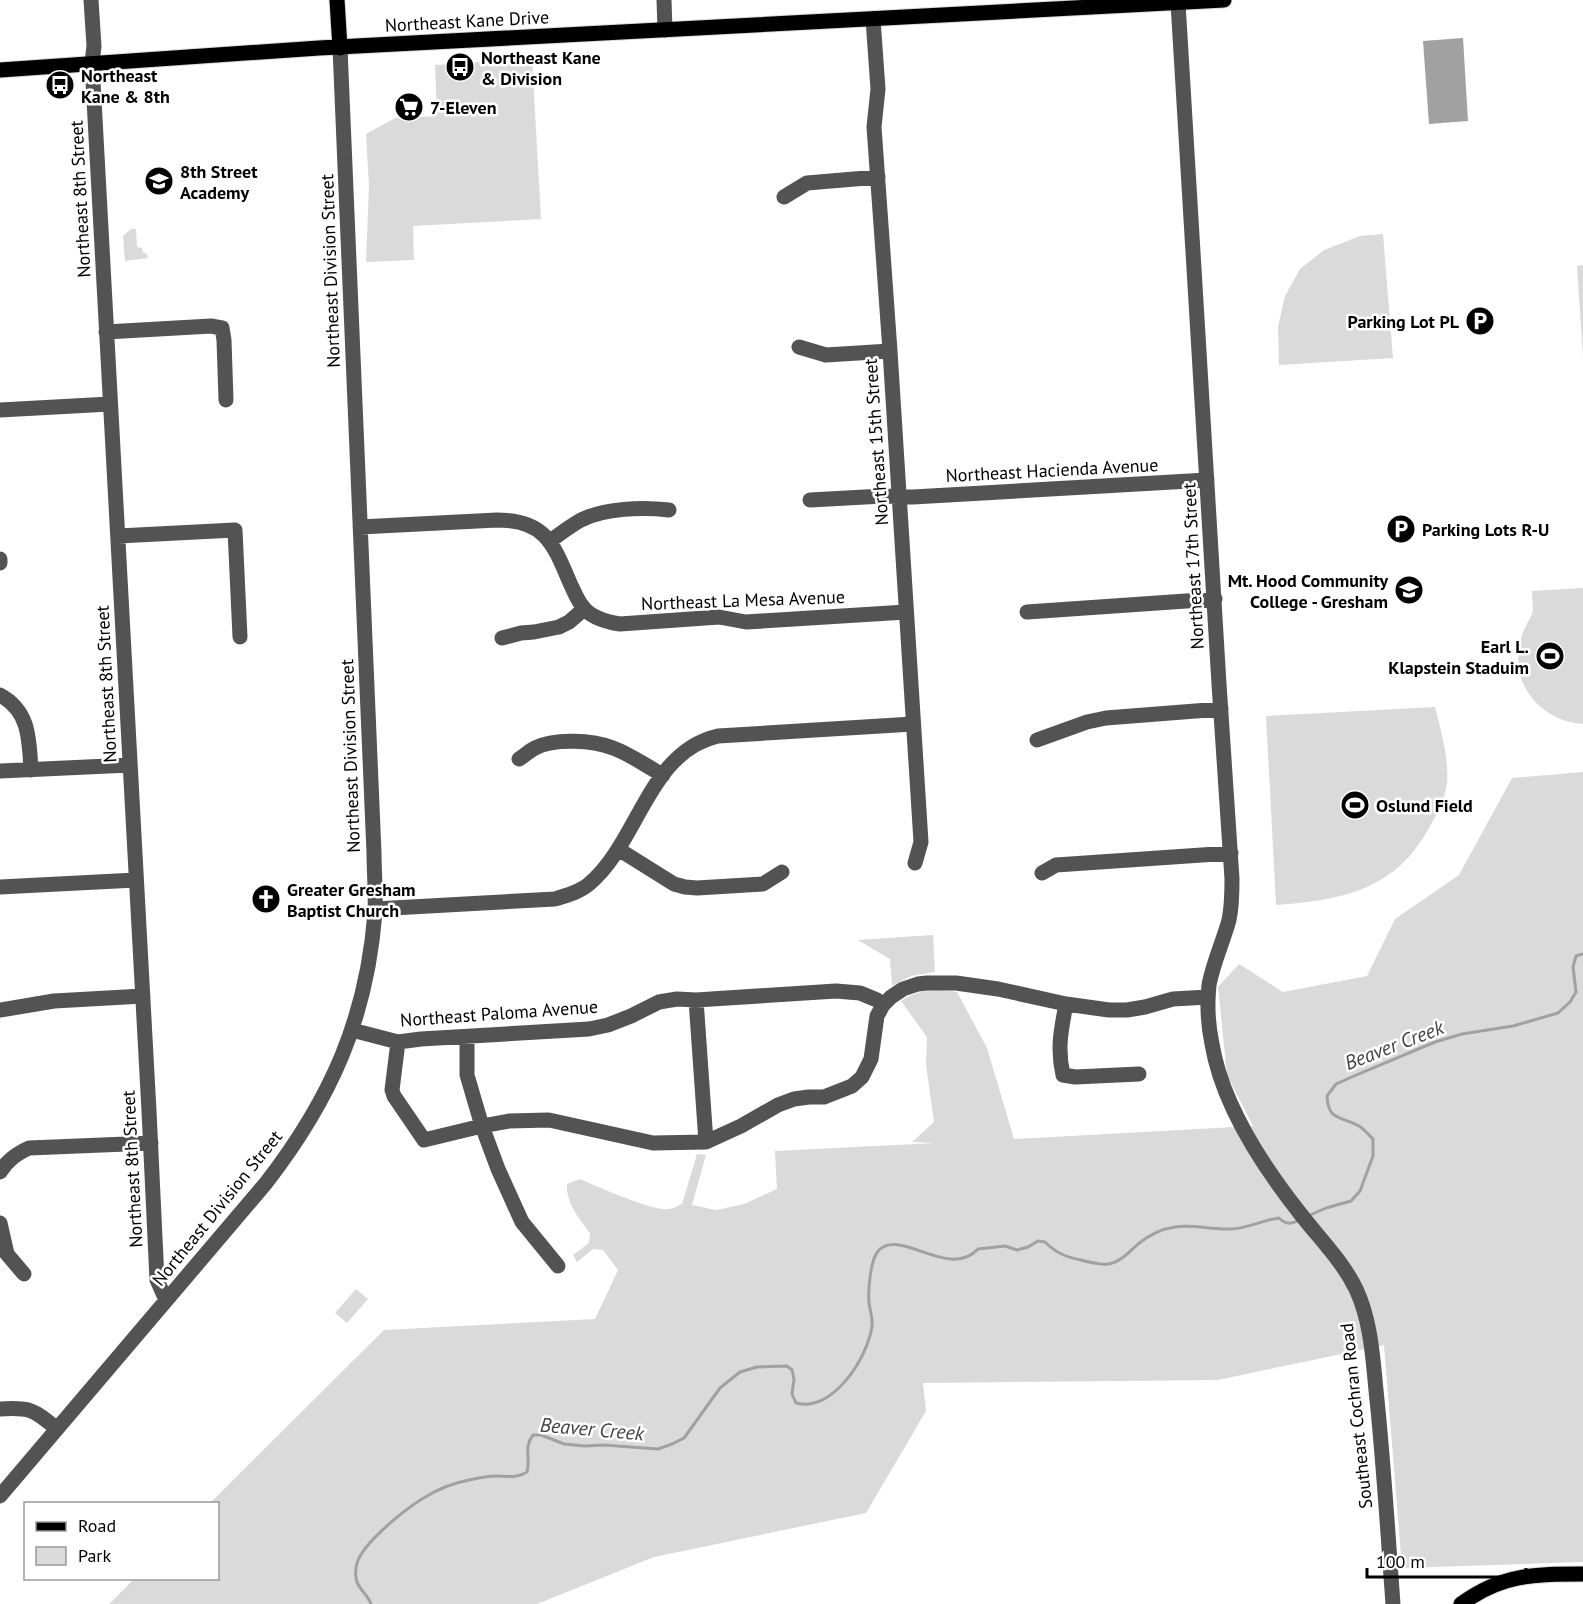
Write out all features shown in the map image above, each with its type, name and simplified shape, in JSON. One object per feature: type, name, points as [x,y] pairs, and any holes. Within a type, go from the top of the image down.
[{"type":"main road","name":"Northeast Division Street","points":[[337,0],[340,48]]},
{"type":"main road","name":"Northeast Kane Drive","points":[[0,70],[340,48],[873,19],[1055,4],[1178,3],[1224,0]]},
{"type":"main road","points":[[1461,1604],[1488,1587],[1509,1579],[1530,1575],[1583,1574]]},
{"type":"street","name":"Northeast 8th Street","points":[[91,0],[94,46],[92,63],[157,1280],[166,1300]]},
{"type":"street","points":[[664,0],[665,30]]},
{"type":"street","name":"Northeast 17th Street","points":[[1178,3],[1232,879],[1231,907],[1212,971],[1208,997],[1209,1029],[1215,1060],[1225,1090],[1239,1119]]},
{"type":"street","name":"Northeast 15th Street","points":[[873,19],[878,89],[874,127],[921,842],[915,863]]},
{"type":"street","name":"Northeast Division Street","points":[[0,1496],[266,1183],[290,1151],[321,1101],[338,1068],[352,1030],[368,966],[375,909],[374,853],[340,48]]},
{"type":"street","points":[[784,197],[807,183],[878,177]]},
{"type":"street","points":[[106,332],[211,326],[222,328],[226,400]]},
{"type":"street","points":[[799,347],[826,355],[890,351]]},
{"type":"street","points":[[0,410],[110,404]]},
{"type":"street","name":"Northeast Hacienda Avenue","points":[[810,500],[883,496],[925,497],[1207,480]]},
{"type":"street","points":[[550,541],[572,525],[594,514],[653,508],[669,510]]},
{"type":"street","points":[[360,527],[513,520],[542,532],[560,557],[584,609],[559,627],[502,638]]},
{"type":"street","points":[[117,536],[235,530],[240,637]]},
{"type":"street","points":[[1028,612],[1215,599]]},
{"type":"street","name":"Northeast La Mesa Avenue","points":[[584,609],[607,622],[620,624],[719,617],[746,622],[906,612]]},
{"type":"street","points":[[0,695],[17,708],[24,719],[28,733],[31,770]]},
{"type":"street","points":[[1037,740],[1087,722],[1106,718],[1221,709]]},
{"type":"street","points":[[375,909],[555,899],[578,891],[588,885],[618,849],[675,759],[685,750],[705,739],[718,736],[913,724]]},
{"type":"street","points":[[519,759],[536,748],[554,742],[585,741],[615,748],[663,775]]},
{"type":"street","points":[[0,771],[130,765]]},
{"type":"street","points":[[618,849],[674,884],[685,887],[763,884],[782,872]]},
{"type":"street","points":[[1042,873],[1056,865],[1231,854]]},
{"type":"street","points":[[0,887],[136,880]]},
{"type":"street","points":[[398,1042],[392,1090],[424,1140],[509,1121],[549,1120],[653,1143],[706,1142],[778,1105],[794,1099],[824,1097],[852,1086],[862,1077],[871,1059],[877,1016],[883,1005],[903,989],[918,984],[956,983],[1110,1010],[1145,1007],[1173,999],[1208,997]]},
{"type":"street","name":"Northeast Paloma Avenue","points":[[352,1030],[398,1042],[590,1029],[608,1025],[659,1002],[677,999],[696,1000],[836,991],[860,993],[883,1005]]},
{"type":"street","points":[[0,1010],[54,1001],[143,996]]},
{"type":"street","points":[[696,1000],[706,1142]]},
{"type":"street","points":[[1066,1004],[1059,1047],[1063,1075],[1076,1077],[1139,1074]]},
{"type":"street","points":[[466,1037],[467,1075],[498,1169],[522,1222],[558,1266]]},
{"type":"street","name":"Southeast Cochran Road","points":[[1239,1119],[1259,1155],[1282,1189],[1344,1268],[1355,1287],[1365,1314],[1372,1351],[1380,1431],[1393,1604]]},
{"type":"street","points":[[0,1173],[7,1161],[29,1148],[151,1143]]},
{"type":"street","points":[[0,1223],[7,1254],[24,1274]]},
{"type":"street","points":[[0,1409],[32,1410],[57,1429]]},
{"type":"green space","points":[[532,58],[541,219],[413,226],[414,260],[366,262],[369,186],[366,134],[395,118],[437,116],[435,65]]},
{"type":"green space","points":[[131,229],[136,229],[137,247],[142,248],[148,258],[125,261],[123,236]]},
{"type":"green space","points":[[1383,234],[1393,358],[1279,365],[1278,327],[1285,296],[1300,269],[1324,250],[1360,236]]},
{"type":"green space","points":[[1583,265],[1583,358],[1577,266]]},
{"type":"green space","name":"Earl L. Klapstein Staduim","points":[[1583,588],[1583,724],[1569,722],[1544,710],[1526,689],[1518,663],[1521,639],[1533,612],[1532,591]]},
{"type":"green space","name":"Oslund Field","points":[[1435,707],[1446,754],[1447,783],[1438,811],[1416,848],[1401,865],[1384,878],[1365,888],[1324,900],[1276,905],[1266,716]]},
{"type":"green space","points":[[1583,772],[1583,1562],[1402,1568],[1384,1345],[1218,1380],[923,1383],[926,1411],[866,1513],[654,1557],[537,1604],[109,1604],[133,1580],[219,1580],[219,1502],[211,1502],[384,1330],[595,1319],[618,1270],[603,1250],[593,1249],[577,1262],[573,1255],[589,1243],[590,1233],[571,1204],[567,1184],[580,1179],[638,1203],[671,1209],[682,1204],[697,1154],[706,1155],[692,1205],[716,1210],[744,1204],[777,1189],[775,1151],[935,1143],[912,1142],[934,1122],[926,1065],[927,1037],[901,1001],[914,994],[935,990],[957,992],[987,1048],[1014,1139],[1253,1126],[1227,1075],[1218,987],[1239,964],[1283,992],[1367,976],[1395,919],[1459,875],[1512,778]]},
{"type":"green space","points":[[933,935],[935,972],[911,976],[892,986],[890,959],[858,940]]},
{"type":"green space","points":[[356,1289],[368,1299],[347,1323],[335,1313]]},
{"type":"shaded area","points":[[1463,38],[1468,121],[1429,124],[1423,41]]},
{"type":"waterway","name":"Beaver Creek","points":[[1308,1216],[1351,1201],[1360,1191],[1373,1156],[1373,1139],[1361,1127],[1337,1117],[1330,1110],[1327,1096],[1336,1084],[1435,1042],[1462,1034],[1513,1026],[1558,1013],[1570,1002],[1576,992],[1573,967],[1576,956],[1583,954]]},
{"type":"waterway","name":"Beaver Creek","points":[[371,1604],[358,1584],[356,1572],[361,1555],[375,1537],[414,1504],[445,1487],[479,1478],[516,1476],[527,1472],[528,1444],[533,1435],[541,1435],[564,1444],[658,1449],[684,1438],[720,1388],[740,1372],[757,1367],[787,1366],[792,1370],[794,1379],[792,1394],[796,1403],[810,1404],[823,1400],[846,1380],[864,1353],[872,1323],[869,1303],[872,1268],[876,1254],[888,1245],[900,1245],[953,1259],[966,1257],[978,1249],[1005,1246],[1017,1250],[1038,1241],[1045,1242],[1066,1256],[1105,1264],[1117,1261],[1146,1238],[1170,1228],[1189,1226],[1230,1229],[1279,1218],[1289,1223],[1300,1220]]},
{"type":"place","name":"Northeast Kane & Division","points":[[460,67]]},
{"type":"place","name":"Northeast Kane & 8th","points":[[60,85]]},
{"type":"place","name":"7-Eleven","points":[[409,107]]},
{"type":"place","name":"8th Street Academy","points":[[159,181]]},
{"type":"place","name":"Parking Lot PL","points":[[1480,321]]},
{"type":"place","name":"Parking Lots R-U","points":[[1401,529]]},
{"type":"place","name":"Mt. Hood Community College - Gresham","points":[[1409,590]]},
{"type":"place","name":"Earl L. Klapstein Staduim","points":[[1550,656]]},
{"type":"place","name":"Oslund Field","points":[[1355,805]]},
{"type":"place","name":"Greater Gresham Baptist Church","points":[[266,899]]}]
